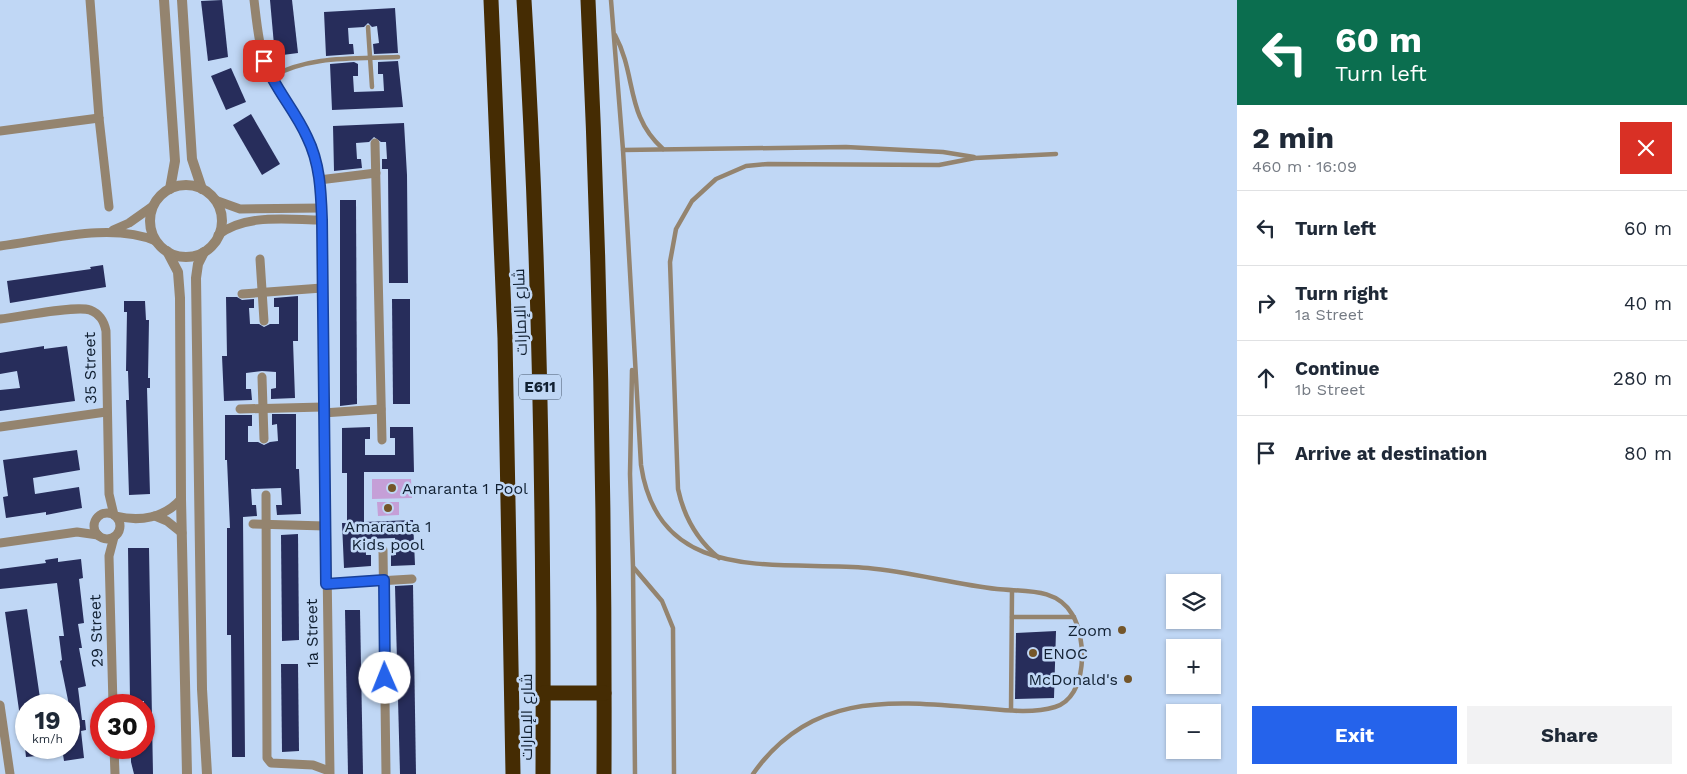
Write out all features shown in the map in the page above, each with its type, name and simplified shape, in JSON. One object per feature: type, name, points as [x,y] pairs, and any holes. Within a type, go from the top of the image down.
[{"type":"highway","points":[[491,0],[504,272],[513,774]]},
{"type":"highway","name":"شارع الإمارات","points":[[524,0],[537,289],[544,693],[543,774]]},
{"type":"highway","points":[[588,0],[600,321],[604,774]]},
{"type":"highway","points":[[544,693],[604,693]]},
{"type":"highway","points":[[505,774],[506,747],[512,720]]},
{"type":"street","points":[[90,0],[99,118],[109,207]]},
{"type":"street","points":[[164,0],[175,160],[170,189]]},
{"type":"street","points":[[182,0],[192,159],[202,189]]},
{"type":"street","name":"1a Street","points":[[254,0],[261,48],[271,77],[307,136],[320,180],[322,208],[323,410],[330,772]]},
{"type":"street","points":[[0,132],[99,118]]},
{"type":"street","points":[[375,143],[382,440]]},
{"type":"street","points":[[320,180],[376,173]]},
{"type":"street","points":[[156,241],[150,220],[153,206],[157,199],[170,189],[189,185],[202,189],[215,200],[240,209],[322,208]]},
{"type":"street","points":[[215,200],[222,221],[218,235]]},
{"type":"street","points":[[111,231],[129,223],[153,206]]},
{"type":"street","points":[[207,774],[202,689],[196,278],[198,264],[204,252],[218,235],[235,224],[248,221],[322,220]]},
{"type":"street","points":[[0,246],[111,231],[129,232],[156,241],[167,251],[175,265],[180,289],[181,499],[188,774]]},
{"type":"street","points":[[167,251],[182,256],[204,252]]},
{"type":"street","points":[[260,259],[264,321]]},
{"type":"street","points":[[242,294],[322,288]]},
{"type":"street","name":"35 Street","points":[[0,319],[79,309],[97,314],[103,322],[106,331],[109,494]]},
{"type":"street","points":[[262,376],[264,439]]},
{"type":"street","points":[[240,409],[381,409]]},
{"type":"street","points":[[0,427],[106,412]]},
{"type":"street","points":[[77,532],[96,521],[103,514],[109,494]]},
{"type":"street","points":[[109,494],[115,515],[120,522],[117,534]]},
{"type":"street","points":[[266,495],[267,758],[271,762],[313,765],[330,772]]},
{"type":"street","points":[[103,514],[135,518],[155,516],[170,510],[181,499]]},
{"type":"street","points":[[155,516],[167,521],[182,533]]},
{"type":"street","points":[[0,543],[77,532],[107,539],[117,534],[135,518]]},
{"type":"street","points":[[96,521],[94,529],[100,536]]},
{"type":"street","points":[[253,524],[326,526]]},
{"type":"street","name":"29 Street","points":[[108,556],[117,534]]},
{"type":"street","name":"29 Street","points":[[100,536],[108,556],[113,694]]},
{"type":"street","points":[[383,550],[386,774]]},
{"type":"street","points":[[326,584],[412,579]]},
{"type":"street","points":[[0,705],[10,774]]},
{"type":"street","points":[[114,759],[115,774]]},
{"type":"lane","points":[[612,0],[623,150],[641,465],[648,493],[654,507],[671,530],[694,548],[720,560],[871,568],[1053,596],[1066,604],[1074,617],[1082,645],[1080,679],[1074,694],[1068,700],[1053,708],[1011,710],[926,704],[878,703],[842,709],[822,716],[787,738],[771,752],[753,774]]},
{"type":"lane","points":[[368,27],[372,86]]},
{"type":"lane","points":[[614,33],[627,64],[639,118],[650,135],[663,149]]},
{"type":"lane","points":[[271,77],[296,65],[398,57]]},
{"type":"lane","points":[[623,150],[846,147],[942,152],[975,158]]},
{"type":"lane","points":[[720,560],[703,543],[693,528],[685,512],[678,489],[670,262],[673,240],[686,210],[700,193],[716,179],[736,170],[757,164],[940,165],[975,158],[1056,154]]},
{"type":"lane","points":[[633,348],[630,474],[634,567],[635,774]]},
{"type":"lane","points":[[634,567],[662,601],[673,628],[674,774]]},
{"type":"lane","points":[[1011,710],[1012,591]]},
{"type":"lane","points":[[1012,616],[1074,617]]},
{"type":"shaded area","name":"Amaranta 1 Pool","points":[[372,479],[411,479],[412,498],[372,499]]},
{"type":"shaded area","name":"Amaranta 1 Kids pool","points":[[377,502],[399,502],[399,515],[378,516]]},
{"type":"building","points":[[222,0],[228,57],[208,61],[201,1]]},
{"type":"building","points":[[270,0],[292,0],[298,53],[275,56]]},
{"type":"building","points":[[395,8],[398,53],[374,54],[373,44],[379,43],[377,26],[372,27],[368,23],[364,27],[348,28],[349,44],[353,44],[354,54],[326,56],[324,12]]},
{"type":"building","points":[[398,61],[403,107],[332,110],[330,64],[354,62],[358,64],[358,76],[353,76],[354,92],[384,91],[383,74],[378,74],[378,62]]},
{"type":"building","points":[[231,68],[246,102],[226,110],[211,76]]},
{"type":"building","points":[[251,114],[280,164],[262,175],[233,125]]},
{"type":"building","points":[[404,123],[407,175],[408,283],[389,283],[388,169],[382,169],[382,159],[387,159],[386,142],[381,142],[374,137],[369,142],[356,143],[357,159],[361,159],[362,168],[334,171],[333,126]]},
{"type":"building","points":[[340,200],[356,200],[357,404],[340,406]]},
{"type":"building","points":[[103,265],[106,287],[10,303],[7,281],[91,269],[90,267]]},
{"type":"building","points":[[298,296],[298,341],[293,341],[295,398],[271,399],[271,389],[276,388],[276,372],[262,371],[246,373],[246,389],[251,389],[252,400],[224,401],[222,356],[227,356],[226,297],[237,297],[242,300],[254,299],[254,308],[249,308],[250,324],[259,324],[264,327],[270,324],[279,324],[279,307],[274,307],[274,298]]},
{"type":"building","points":[[392,299],[410,299],[410,404],[393,404]]},
{"type":"building","points":[[124,301],[145,301],[146,320],[149,320],[148,378],[150,378],[150,388],[147,388],[150,494],[129,495],[126,400],[129,400],[128,371],[126,371],[127,312],[124,312]]},
{"type":"building","points":[[44,346],[44,349],[67,346],[75,401],[0,411],[0,390],[20,388],[17,371],[0,374],[0,353]]},
{"type":"building","points":[[272,414],[296,414],[296,469],[299,469],[301,514],[277,515],[276,505],[282,505],[281,488],[251,489],[252,505],[256,505],[257,516],[243,517],[245,757],[232,757],[231,635],[227,635],[227,528],[230,528],[227,460],[225,460],[225,415],[252,415],[252,426],[248,426],[248,442],[258,442],[264,445],[278,441],[277,424],[272,425]]},
{"type":"building","points":[[370,427],[370,439],[365,439],[365,455],[395,455],[395,438],[390,438],[390,427],[413,427],[414,472],[364,472],[364,522],[413,520],[415,565],[391,566],[391,555],[396,555],[395,538],[365,539],[366,555],[371,555],[371,566],[344,568],[342,523],[347,523],[347,473],[342,473],[342,428]]},
{"type":"building","points":[[77,450],[80,470],[33,478],[35,494],[79,487],[82,508],[46,515],[46,512],[6,518],[3,497],[8,496],[3,460]]},
{"type":"building","points":[[298,534],[299,640],[282,641],[281,535]]},
{"type":"building","points":[[128,548],[149,548],[152,694],[130,694]]},
{"type":"building","points":[[58,558],[58,562],[81,559],[83,578],[79,579],[84,623],[78,624],[82,648],[79,648],[86,686],[78,688],[79,694],[67,694],[60,661],[62,660],[59,636],[64,636],[57,583],[0,589],[0,569],[46,563],[45,560]]},
{"type":"building","points":[[413,585],[416,774],[400,774],[395,586]]},
{"type":"building","points":[[27,609],[39,694],[17,694],[5,612]]},
{"type":"building","points":[[345,610],[360,610],[363,774],[348,774]]},
{"type":"building","points":[[1056,631],[1054,698],[1015,699],[1016,633]]},
{"type":"building","points":[[281,664],[298,664],[299,751],[282,752]]},
{"type":"building","points":[[80,704],[82,720],[85,720],[86,730],[81,731],[84,758],[80,759]]},
{"type":"building","points":[[131,759],[153,759],[153,774],[134,774]]},
{"type":"place","name":"Amaranta 1 Pool","points":[[392,488]]},
{"type":"place","name":"Amaranta 1 Kids pool","points":[[388,508]]},
{"type":"place","name":"Zoom","points":[[1122,630]]},
{"type":"place","name":"ENOC","points":[[1033,653]]},
{"type":"place","name":"McDonald's","points":[[1128,679]]},
{"type":"route","points":[[264,61],[274,84],[307,136],[314,153],[320,180],[326,584],[384,580],[385,678]]}]
